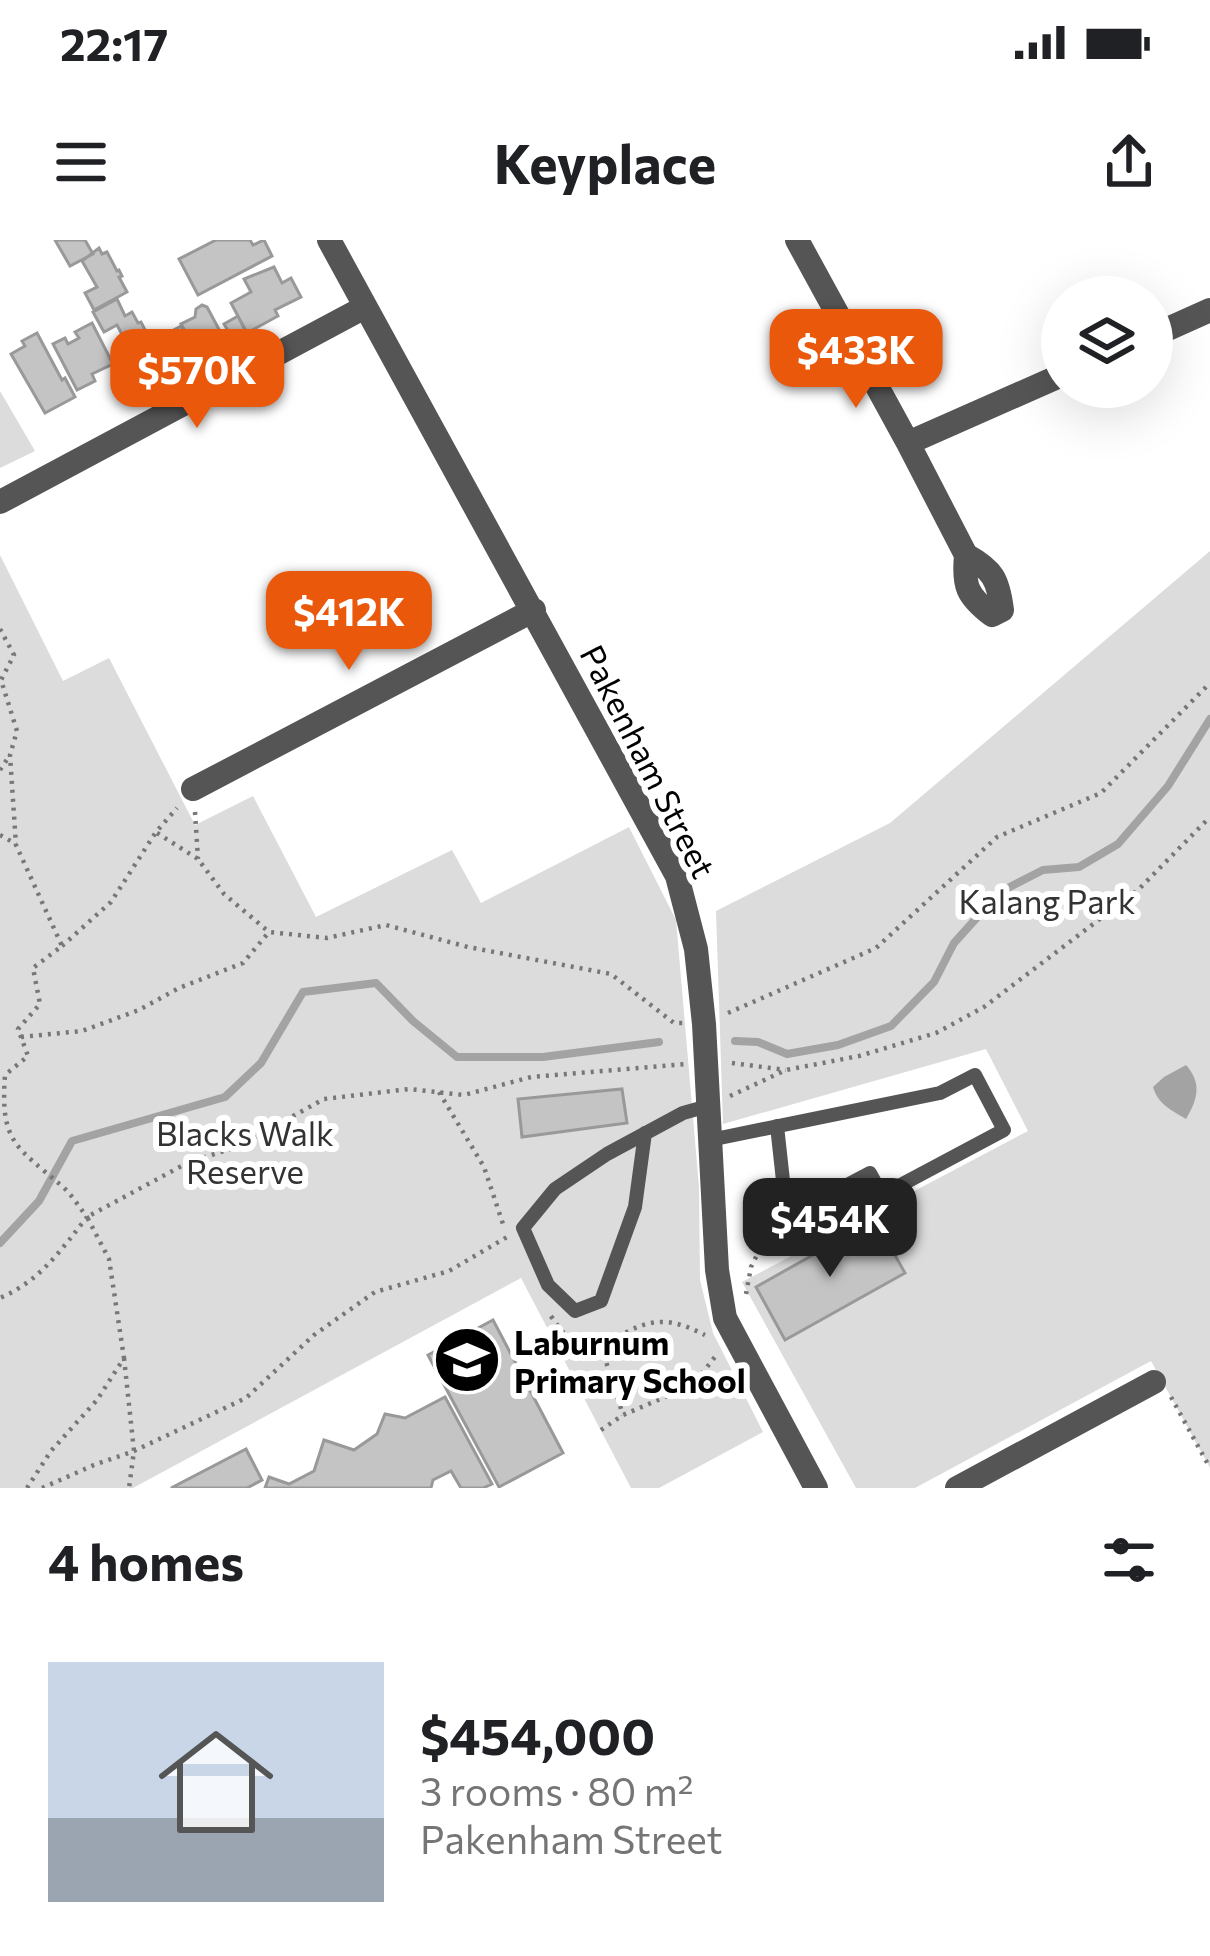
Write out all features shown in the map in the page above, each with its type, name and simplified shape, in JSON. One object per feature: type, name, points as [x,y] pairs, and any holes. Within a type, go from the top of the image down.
[{"type":"street","name":"Pakenham Street","points":[[329,240],[677,876],[696,949],[717,1270],[725,1318],[817,1488]]},
{"type":"street","points":[[797,240],[966,555]]},
{"type":"street","points":[[0,502],[365,307]]},
{"type":"street","points":[[1173,327],[1210,310]]},
{"type":"street","points":[[908,443],[1041,384]]},
{"type":"street","points":[[193,788],[534,610]]},
{"type":"street","points":[[957,1488],[1154,1382]]},
{"type":"lane","points":[[710,1140],[777,1126],[940,1093],[975,1075],[1004,1130],[883,1195],[870,1173],[787,1217],[777,1126]]},
{"type":"lane","points":[[645,1133],[635,1207],[601,1301],[575,1311],[548,1285],[523,1228],[555,1189],[645,1133],[708,1106]]},
{"type":"path","points":[[0,629],[14,655],[1,680],[17,731],[0,770]]},
{"type":"path","points":[[156,832],[198,860],[224,894],[268,932],[327,938],[386,925],[468,947],[611,974],[674,1023],[704,1024],[876,948],[997,836],[1102,793],[1210,682]]},
{"type":"path","points":[[10,755],[16,844],[62,946]]},
{"type":"path","points":[[129,1488],[134,1451],[109,1259],[87,1216],[10,1137],[3,1106],[5,1075],[28,1056],[18,1029],[40,1004],[33,968],[111,902],[156,832],[193,788]]},
{"type":"path","points":[[193,788],[198,860]]},
{"type":"path","points":[[708,1106],[786,1070],[936,1034],[984,1007],[1138,890],[1210,818]]},
{"type":"path","points":[[0,835],[16,844]]},
{"type":"path","points":[[21,1037],[82,1031],[139,1010],[243,963],[268,932]]},
{"type":"path","points":[[0,1298],[23,1288],[46,1269],[87,1216],[189,1162],[236,1147],[324,1099],[409,1089],[464,1095],[531,1077],[706,1061],[786,1070]]},
{"type":"path","points":[[42,1488],[246,1398],[314,1335],[375,1292],[448,1271],[508,1237],[484,1167],[439,1092]]},
{"type":"path","points":[[744,1305],[758,1253]]},
{"type":"path","points":[[601,1430],[693,1384],[706,1364],[737,1341]]},
{"type":"path","points":[[601,1346],[623,1415]]},
{"type":"path","points":[[27,1488],[124,1358]]},
{"type":"path","points":[[1154,1382],[1168,1391],[1210,1468]]},
{"type":"green space","points":[[0,391],[35,451],[0,468]]},
{"type":"green space","name":"Kalang Park","points":[[1210,551],[1210,1468],[1151,1361],[915,1488],[856,1488],[742,1282],[1028,1131],[986,1049],[723,1124],[716,911],[890,823]]},
{"type":"green space","name":"Blacks Walk Reserve","points":[[0,555],[63,681],[109,658],[195,825],[253,796],[316,917],[452,850],[481,903],[629,827],[676,920],[699,1187],[700,1280],[713,1333],[763,1432],[659,1488],[631,1488],[521,1278],[133,1488],[0,1488]]},
{"type":"shaded area","points":[[1186,1065],[1196,1091],[1186,1119],[1162,1102],[1153,1087]]},
{"type":"building","points":[[55,240],[85,240],[93,254],[70,266]]},
{"type":"building","points":[[216,240],[250,240],[253,245],[264,240],[272,256],[198,295],[179,259]]},
{"type":"building","points":[[99,248],[119,270],[127,292],[94,310],[85,293],[97,287],[82,261]]},
{"type":"building","points":[[274,267],[282,283],[291,278],[301,297],[275,310],[278,316],[247,333],[231,303],[251,292],[244,279]]},
{"type":"building","points":[[117,299],[125,316],[132,312],[162,355],[130,373],[117,349],[127,344],[117,325],[104,332],[93,312]]},
{"type":"building","points":[[202,305],[222,335],[199,355],[181,324],[195,317]]},
{"type":"building","points":[[238,316],[247,334],[234,341],[224,324]]},
{"type":"building","points":[[92,323],[113,364],[92,374],[95,381],[77,390],[53,344],[65,338],[68,344],[79,338],[75,332]]},
{"type":"building","points":[[181,326],[193,347],[178,355],[166,334]]},
{"type":"building","points":[[37,333],[75,397],[45,413],[11,354]]},
{"type":"building","points":[[622,1089],[627,1123],[522,1137],[518,1099]]},
{"type":"building","points":[[875,1220],[905,1273],[785,1340],[756,1287]]},
{"type":"building","points":[[493,1320],[563,1453],[499,1487],[428,1355]]},
{"type":"building","points":[[445,1397],[492,1484],[461,1488],[451,1471],[433,1480],[431,1488],[265,1488],[269,1477],[289,1484],[314,1471],[324,1440],[354,1450],[377,1434],[385,1414],[405,1418]]},
{"type":"building","points":[[246,1449],[262,1480],[247,1488],[171,1488]]},
{"type":"waterway","points":[[735,1041],[758,1042],[787,1054],[838,1045],[891,1026],[934,982],[954,943],[1000,892],[1043,870],[1079,867],[1118,844],[1168,786],[1210,719]]},
{"type":"waterway","points":[[0,1243],[39,1201],[72,1141],[225,1097],[261,1063],[303,992],[376,983],[457,1057],[543,1057],[659,1042]]},
{"type":"place","name":"Laburnum Primary School","points":[[467,1360]]}]
